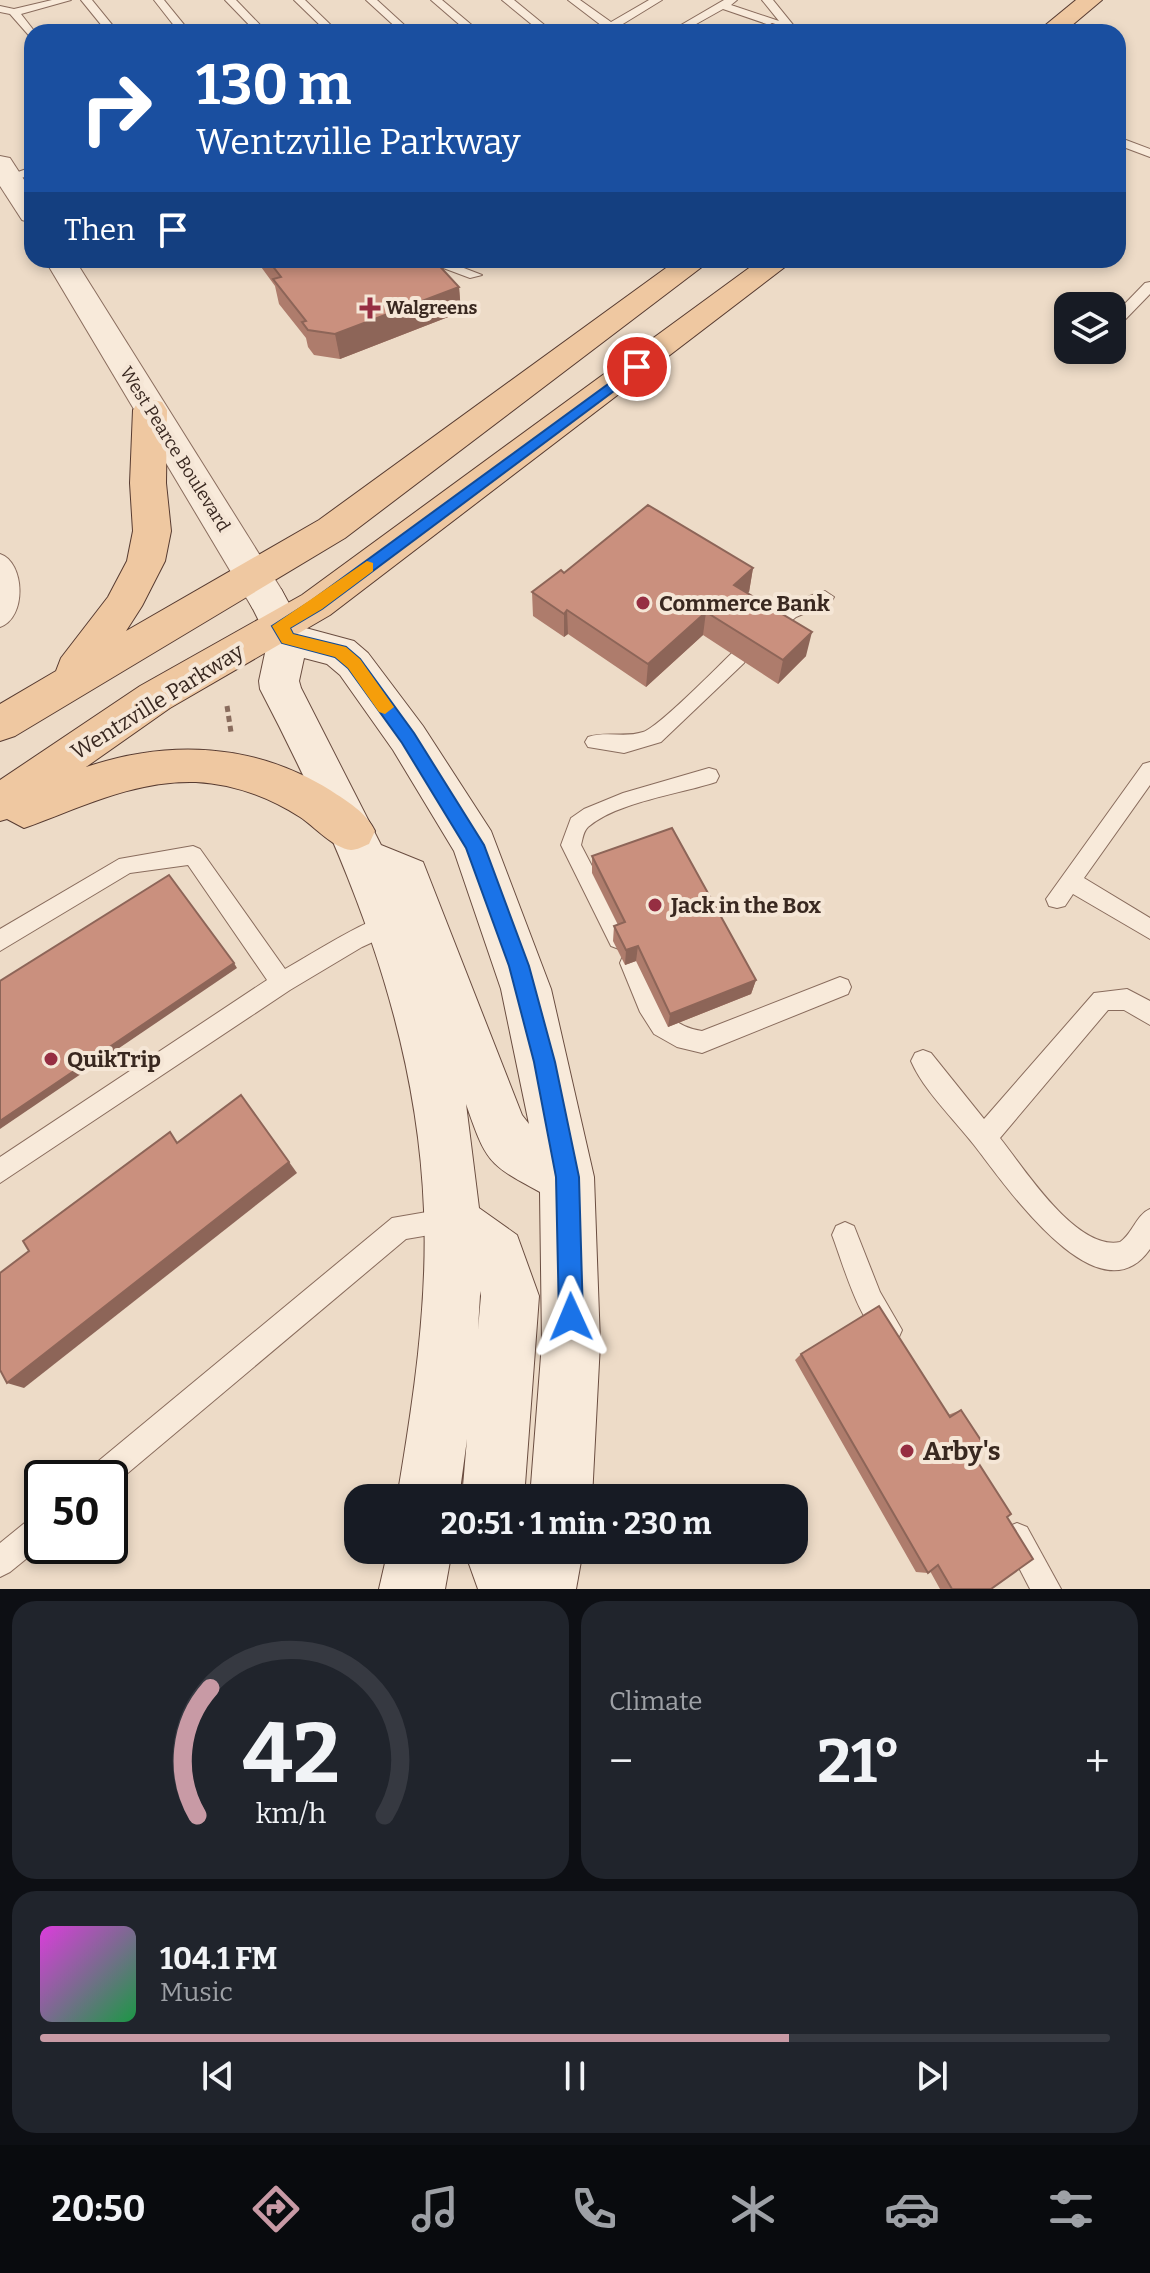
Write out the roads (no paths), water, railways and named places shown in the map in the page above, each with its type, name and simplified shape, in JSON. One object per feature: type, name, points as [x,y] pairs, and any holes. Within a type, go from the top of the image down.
[{"type":"main road","points":[[1060,24],[1091,0]]},
{"type":"main road","points":[[14,170],[24,194]]},
{"type":"main road","name":"West Pearce Boulevard","points":[[65,268],[272,609]]},
{"type":"main road","name":"Wentzville Parkway","points":[[0,803],[155,697],[272,609],[332,529],[685,268]]},
{"type":"main road","name":"Wentzville Parkway","points":[[0,724],[58,691],[272,609],[316,605],[768,268]]},
{"type":"main road","points":[[58,691],[117,615],[146,561],[152,531],[148,483],[150,410]]},
{"type":"main road","points":[[272,609],[281,689],[327,773],[360,845],[408,969],[434,1067],[449,1174],[451,1298],[439,1428],[430,1484]]},
{"type":"main road","points":[[272,609],[354,664],[408,738],[475,845],[526,989],[567,1177],[571,1343],[562,1484]]},
{"type":"main road","points":[[0,819],[103,777],[157,765],[203,765],[247,771],[303,796],[360,845],[407,876],[502,1132],[517,1151],[567,1177]]},
{"type":"main road","points":[[450,1221],[497,1255],[510,1296],[494,1484]]},
{"type":"main road","points":[[412,1589],[417,1564]]},
{"type":"main road","points":[[501,1564],[511,1589]]},
{"type":"main road","points":[[543,1589],[548,1564]]},
{"type":"lane","points":[[86,0],[106,24]]},
{"type":"lane","points":[[159,0],[178,24]]},
{"type":"lane","points":[[230,0],[254,24]]},
{"type":"lane","points":[[299,0],[324,24]]},
{"type":"lane","points":[[371,0],[398,24]]},
{"type":"lane","points":[[436,0],[465,24]]},
{"type":"lane","points":[[507,0],[538,24]]},
{"type":"lane","points":[[573,0],[607,24]]},
{"type":"lane","points":[[767,0],[790,24]]},
{"type":"lane","points":[[0,9],[14,12],[60,1]]},
{"type":"lane","points":[[620,24],[649,2]]},
{"type":"lane","points":[[689,24],[727,3],[781,24]]},
{"type":"lane","points":[[14,12],[24,25]]},
{"type":"lane","points":[[1126,144],[1150,153]]},
{"type":"lane","points":[[454,268],[475,275]]},
{"type":"lane","points":[[1126,311],[1150,286]]},
{"type":"lane","points":[[0,560],[13,594],[10,608],[0,620]]},
{"type":"lane","points":[[767,631],[790,612],[825,597]]},
{"type":"lane","points":[[595,742],[624,745],[654,737],[738,658]]},
{"type":"lane","points":[[1057,899],[1150,770]]},
{"type":"lane","points":[[619,939],[571,845],[573,833],[579,823],[603,810],[709,776]]},
{"type":"lane","points":[[0,941],[126,865],[193,855],[282,983]]},
{"type":"lane","points":[[1070,881],[1150,929]]},
{"type":"lane","points":[[0,1171],[282,983],[354,940],[391,923]]},
{"type":"lane","points":[[631,963],[659,1025],[680,1041],[702,1042],[840,987]]},
{"type":"lane","points":[[984,1138],[1102,1000],[1127,999],[1150,1014]]},
{"type":"lane","points":[[923,1061],[1051,1222],[1097,1256],[1119,1254],[1136,1245],[1150,1222]]},
{"type":"lane","points":[[122,1460],[401,1227],[450,1221]]},
{"type":"lane","points":[[845,1235],[870,1300],[903,1352]]},
{"type":"lane","points":[[1006,1518],[1046,1584],[1046,1589]]},
{"type":"lane","points":[[0,1562],[24,1542]]},
{"type":"place","name":"Walgreens","points":[[370,308]]},
{"type":"place","name":"Commerce Bank","points":[[643,603]]},
{"type":"place","name":"Jack in the Box","points":[[655,905]]},
{"type":"place","name":"QuikTrip","points":[[51,1059]]},
{"type":"place","name":"Arby's","points":[[907,1451]]}]
